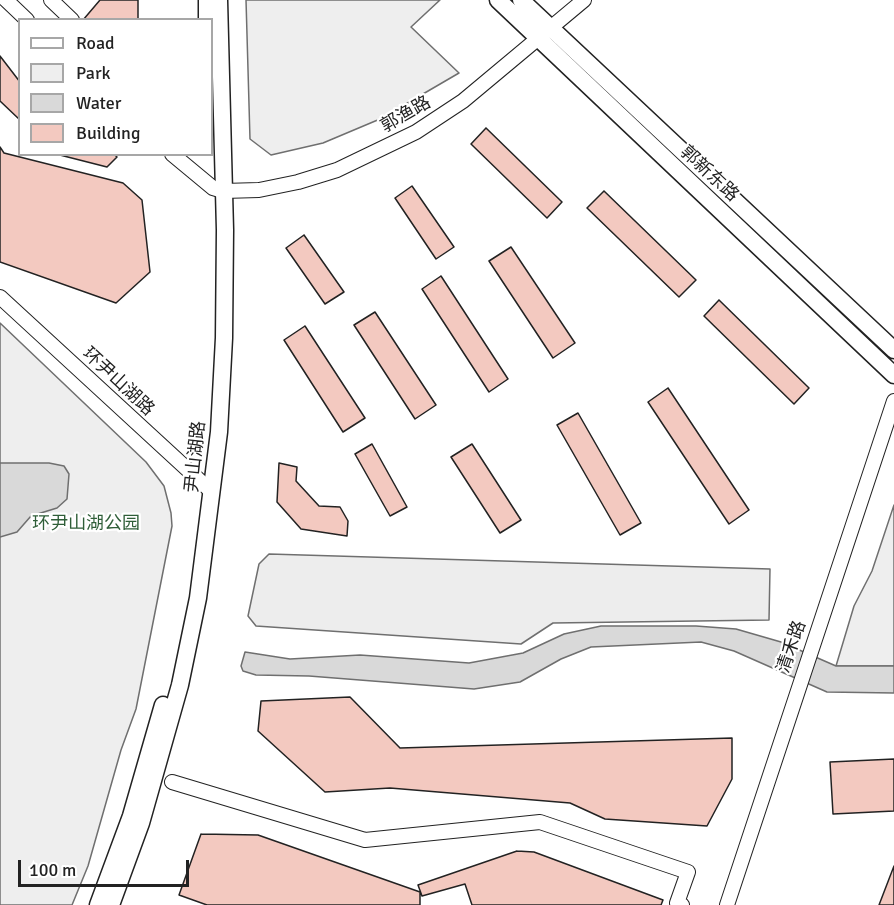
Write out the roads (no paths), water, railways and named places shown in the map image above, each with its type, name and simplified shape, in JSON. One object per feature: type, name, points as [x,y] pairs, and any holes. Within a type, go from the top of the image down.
[{"type":"main road","points":[[207,0],[207,18]]},
{"type":"main road","name":"尹山湖路","points":[[111,905],[141,822],[180,685],[198,598],[208,488],[214,339],[218,190],[219,0]]},
{"type":"main road","name":"郭新东路","points":[[498,0],[543,33],[894,350]]},
{"type":"main road","name":"郭新东路","points":[[521,0],[543,33],[894,375]]},
{"type":"main road","name":"尹山湖路","points":[[213,152],[218,190]]},
{"type":"main road","name":"尹山湖路","points":[[98,905],[131,816],[170,681],[208,488]]},
{"type":"street","points":[[6,0],[25,18]]},
{"type":"street","points":[[51,0],[65,17]]},
{"type":"street","name":"郭渔路","points":[[218,190],[259,190],[298,182],[372,155],[416,132],[463,102],[584,0]]},
{"type":"street","points":[[175,156],[218,190]]},
{"type":"street","name":"环尹山湖路","points":[[0,297],[208,488]]},
{"type":"street","name":"清禾路","points":[[726,905],[894,401]]},
{"type":"street","points":[[172,782],[365,840],[540,822],[688,872],[678,903],[682,905]]},
{"type":"water","points":[[0,463],[49,463],[64,466],[69,474],[67,499],[57,508],[31,516],[17,532],[0,537]]},
{"type":"water","points":[[601,626],[696,626],[736,629],[781,642],[836,666],[894,666],[894,693],[827,692],[734,651],[701,642],[591,647],[561,659],[520,682],[474,689],[309,676],[256,675],[243,671],[241,666],[245,652],[290,659],[360,655],[469,663],[523,653],[564,634]]},
{"type":"park label","name":"环尹山湖公园","points":[[86,524]]}]
